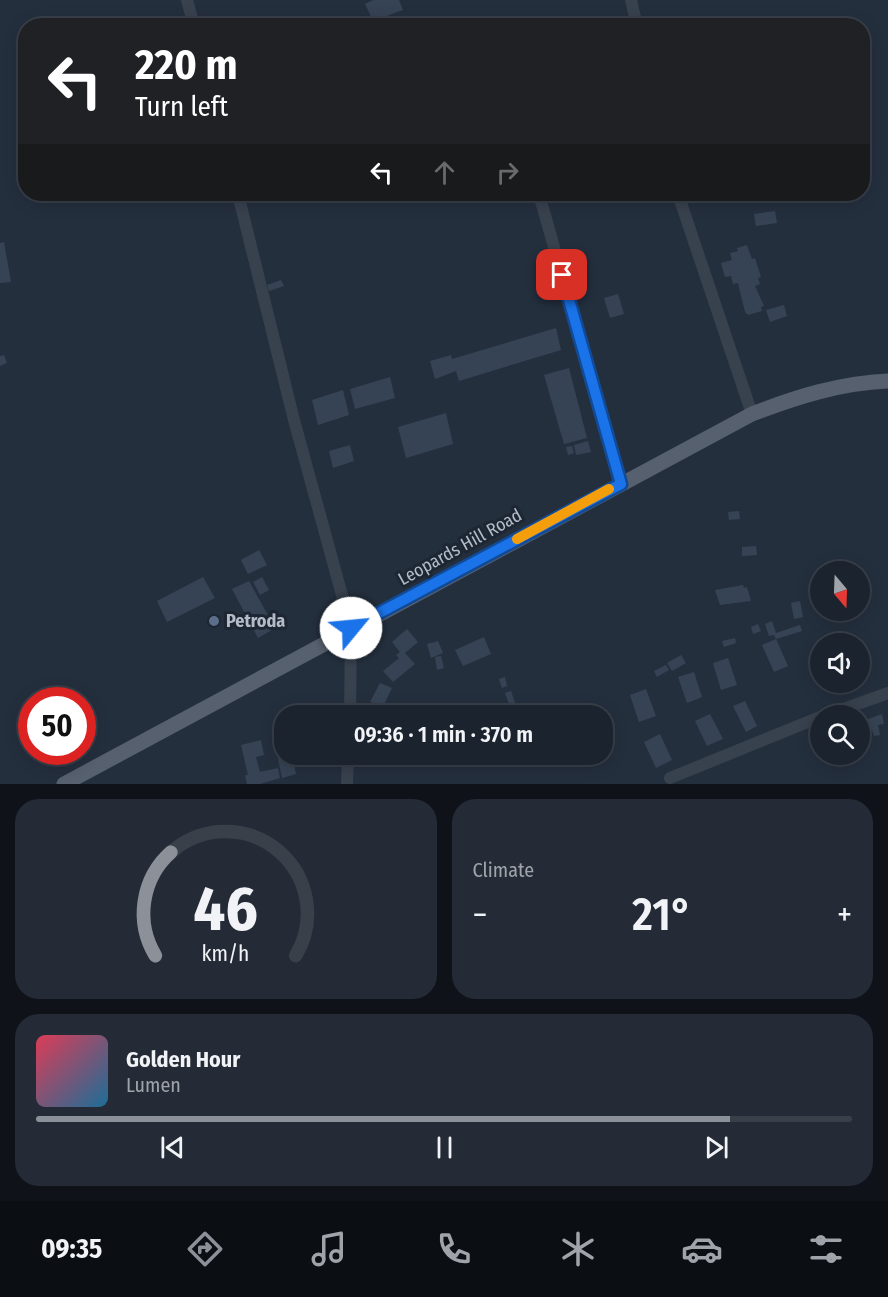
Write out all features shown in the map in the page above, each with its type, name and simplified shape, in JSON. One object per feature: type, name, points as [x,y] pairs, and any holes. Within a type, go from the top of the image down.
[{"type":"main road","name":"Leopards Hill Road","points":[[64,784],[752,414],[799,396],[847,385],[888,381]]},
{"type":"street","points":[[187,0],[192,18]]},
{"type":"street","points":[[632,0],[635,18]]},
{"type":"street","points":[[240,201],[294,420],[351,628],[350,705]]},
{"type":"street","points":[[541,201],[621,484]]},
{"type":"street","points":[[680,201],[752,414]]},
{"type":"street","points":[[854,705],[888,693]]},
{"type":"street","points":[[670,778],[810,721]]},
{"type":"street","points":[[346,784],[347,765]]},
{"type":"building","points":[[373,0],[399,0],[403,10],[381,18],[372,18],[365,4]]},
{"type":"building","points":[[775,211],[777,223],[756,226],[754,214]]},
{"type":"building","points":[[4,242],[11,282],[0,283],[0,243]]},
{"type":"building","points":[[747,245],[752,259],[755,258],[761,277],[758,278],[760,284],[755,286],[764,306],[761,307],[762,311],[748,315],[745,312],[738,283],[733,284],[731,276],[725,277],[721,263],[732,260],[730,253]]},
{"type":"building","points":[[281,280],[284,286],[269,291],[267,285]]},
{"type":"building","points":[[618,294],[624,314],[610,318],[604,298]]},
{"type":"building","points":[[784,305],[787,316],[770,322],[766,310]]},
{"type":"building","points":[[556,328],[561,350],[459,381],[456,371],[435,379],[430,361],[451,355],[452,359]]},
{"type":"building","points":[[4,355],[7,363],[0,366],[0,356]]},
{"type":"building","points":[[569,368],[587,438],[564,444],[544,375]]},
{"type":"building","points":[[390,377],[395,398],[355,409],[350,389]]},
{"type":"building","points":[[343,390],[349,415],[318,425],[312,400]]},
{"type":"building","points":[[446,413],[453,444],[406,458],[398,427]]},
{"type":"building","points":[[588,441],[591,452],[576,455],[574,445]]},
{"type":"building","points":[[350,445],[354,461],[333,468],[329,451]]},
{"type":"building","points":[[572,446],[574,453],[568,455],[566,447]]},
{"type":"building","points":[[739,511],[740,519],[729,520],[728,512]]},
{"type":"building","points":[[756,546],[757,555],[742,556],[742,547]]},
{"type":"building","points":[[259,550],[267,565],[248,574],[241,560]]},
{"type":"building","points":[[203,577],[215,598],[167,622],[157,601]]},
{"type":"building","points":[[262,577],[269,590],[260,595],[253,582]]},
{"type":"building","points":[[249,581],[275,628],[258,638],[232,589]]},
{"type":"building","points":[[743,585],[744,588],[747,587],[751,601],[720,605],[715,590]]},
{"type":"building","points":[[800,601],[803,617],[794,619],[791,603]]},
{"type":"building","points":[[772,621],[776,633],[800,625],[802,631],[776,639],[774,635],[769,636],[765,624]]},
{"type":"building","points":[[758,624],[761,631],[753,634],[751,627]]},
{"type":"building","points":[[407,629],[418,642],[405,653],[415,664],[393,682],[383,671],[399,658],[396,655],[400,652],[392,642]]},
{"type":"building","points":[[484,637],[491,654],[463,666],[455,650]]},
{"type":"building","points":[[735,638],[736,643],[724,647],[722,641]]},
{"type":"building","points":[[776,639],[788,666],[774,672],[762,645]]},
{"type":"building","points":[[438,641],[443,653],[431,658],[427,644]]},
{"type":"building","points":[[681,655],[686,663],[672,671],[667,663]]},
{"type":"building","points":[[441,656],[444,668],[437,670],[435,657]]},
{"type":"building","points":[[728,658],[737,685],[721,690],[713,663]]},
{"type":"building","points":[[666,665],[669,670],[657,677],[654,671]]},
{"type":"building","points":[[694,672],[702,697],[687,703],[678,677]]},
{"type":"building","points":[[505,677],[507,686],[502,688],[499,679]]},
{"type":"building","points":[[380,683],[392,688],[384,705],[370,702]]},
{"type":"building","points":[[646,689],[656,716],[639,722],[630,695]]},
{"type":"building","points":[[511,691],[516,705],[509,705],[505,693]]},
{"type":"building","points":[[745,701],[757,726],[746,732],[733,706]]},
{"type":"building","points":[[710,714],[723,739],[707,746],[695,721]]},
{"type":"building","points":[[882,714],[884,724],[878,725],[880,735],[874,736],[872,730],[870,730],[870,718]]},
{"type":"building","points":[[660,734],[672,760],[656,768],[644,742]]},
{"type":"building","points":[[261,740],[264,755],[256,757],[260,772],[278,768],[280,778],[260,784],[247,784],[245,775],[248,775],[241,745]]},
{"type":"building","points":[[279,765],[294,765],[296,774],[282,778]]},
{"type":"slow traffic","points":[[517,539],[609,489]]},
{"type":"place","name":"Petroda","points":[[214,621]]},
{"type":"route","points":[[351,628],[621,484],[562,275]]}]
